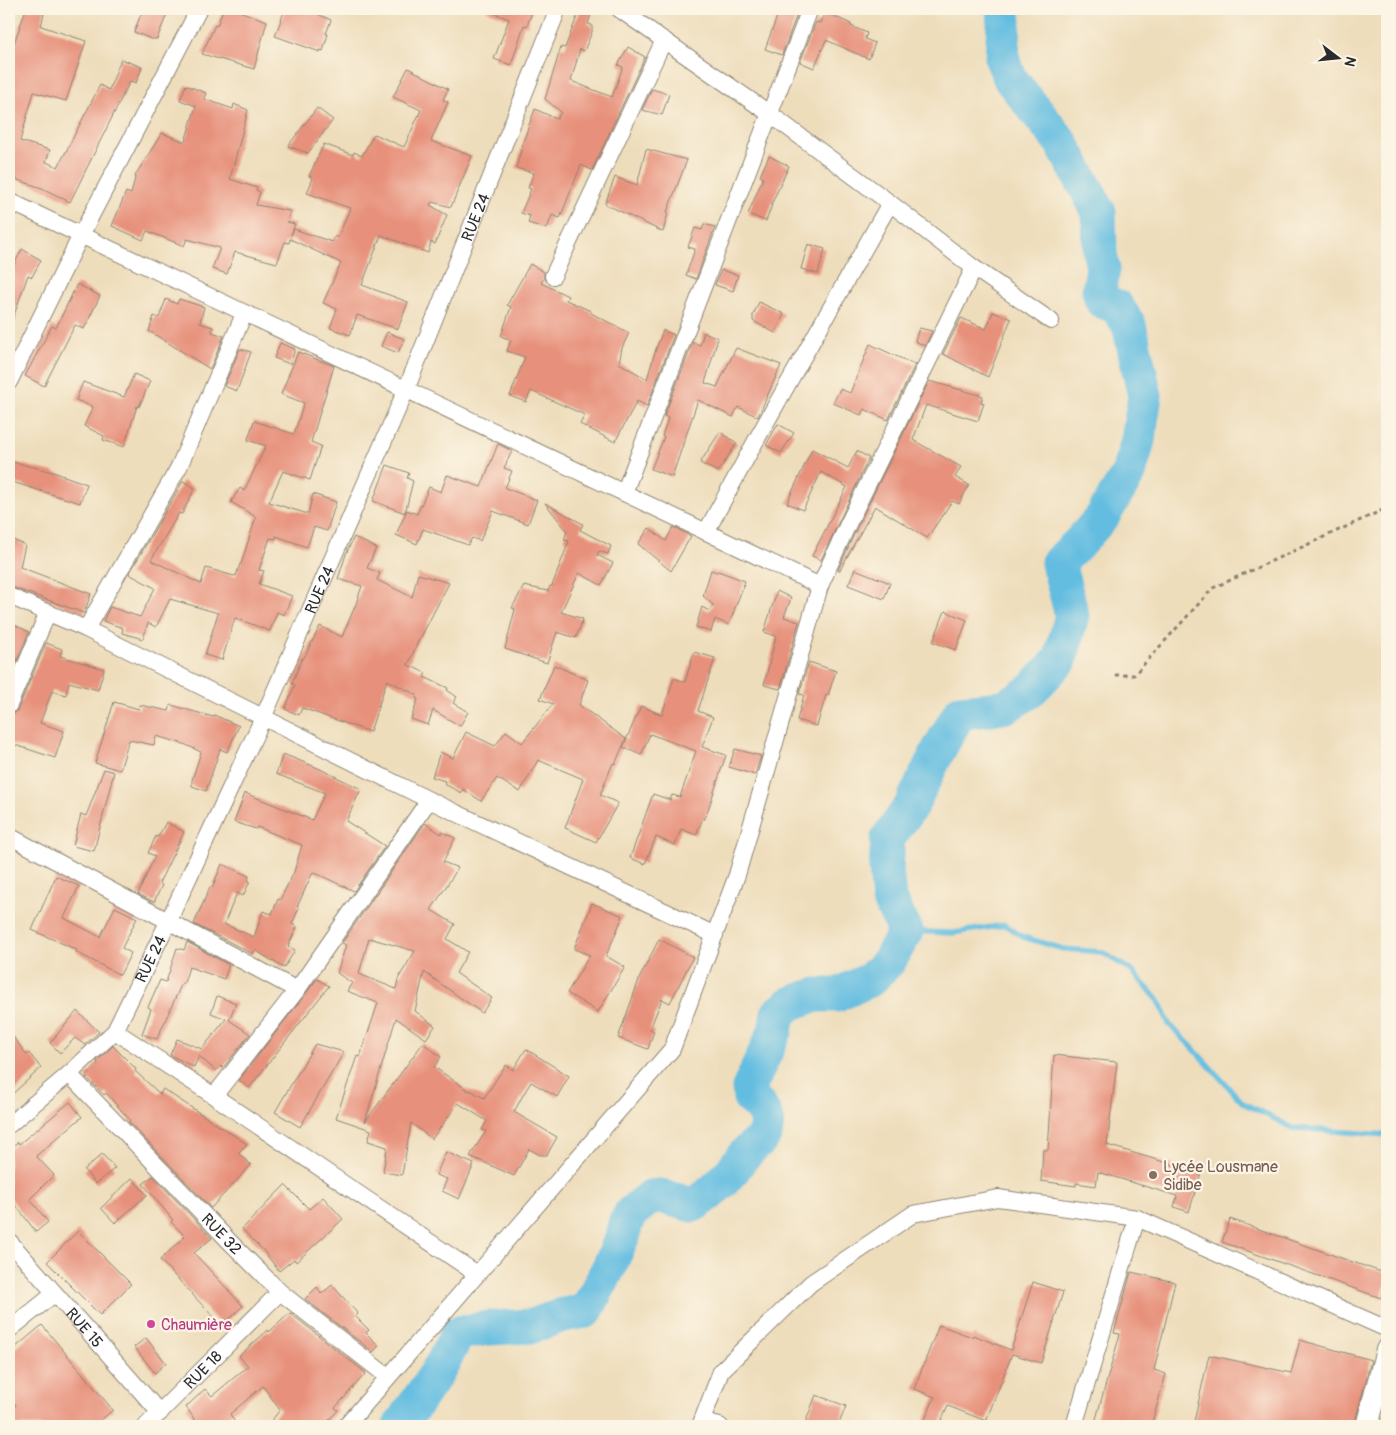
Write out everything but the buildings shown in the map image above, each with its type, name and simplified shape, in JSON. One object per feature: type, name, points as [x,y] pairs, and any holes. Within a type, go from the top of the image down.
[{"type":"main road","points":[[1367,1426],[1387,1350]]},
{"type":"street","points":[[9,382],[81,235],[199,9]]},
{"type":"street","name":"RUE 24","points":[[9,1125],[69,1074],[115,1031],[263,718],[406,390],[558,9]]},
{"type":"street","points":[[619,9],[770,114],[890,202],[974,268],[1051,321]]},
{"type":"street","points":[[624,493],[810,9]]},
{"type":"street","points":[[552,276],[664,40]]},
{"type":"street","points":[[9,201],[820,586]]},
{"type":"street","points":[[706,532],[890,202]]},
{"type":"street","points":[[346,1426],[672,1049],[738,875],[820,586],[848,524],[974,268]]},
{"type":"street","points":[[86,629],[179,467],[244,314]]},
{"type":"street","points":[[9,596],[86,629],[429,800],[715,935]]},
{"type":"street","points":[[9,705],[48,612]]},
{"type":"street","points":[[214,1096],[297,990],[429,800]]},
{"type":"street","points":[[9,836],[297,990]]},
{"type":"street","points":[[115,1031],[477,1274]]},
{"type":"street","name":"RUE 32","points":[[69,1074],[280,1292],[388,1377]]},
{"type":"street","points":[[720,1426],[701,1424],[721,1371],[811,1283],[913,1214],[998,1198],[1137,1218],[1387,1329]]},
{"type":"street","points":[[1074,1426],[1137,1218]]},
{"type":"street","name":"RUE 15","points":[[9,1241],[160,1413]]},
{"type":"street","name":"RUE 18","points":[[146,1426],[280,1292]]},
{"type":"street","points":[[9,1330],[54,1294]]},
{"type":"path","points":[[1115,674],[1134,675],[1213,588],[1387,508]]},
{"type":"waterway","points":[[400,1426],[440,1368],[458,1333],[489,1328],[532,1326],[563,1315],[586,1311],[609,1267],[631,1213],[650,1197],[660,1196],[693,1205],[718,1186],[746,1153],[761,1139],[766,1129],[766,1119],[762,1109],[750,1098],[749,1088],[775,1031],[778,1014],[790,1004],[803,999],[816,995],[837,995],[871,979],[889,961],[906,931],[889,900],[886,869],[888,838],[911,806],[960,712],[1006,706],[1029,692],[1060,660],[1072,615],[1058,563],[1102,517],[1129,473],[1138,440],[1145,396],[1129,325],[1117,307],[1102,301],[1099,290],[1103,269],[1100,253],[1099,212],[1061,142],[1011,80],[1002,59],[1003,9]]},
{"type":"waterway","points":[[906,931],[953,933],[1005,925],[1023,937],[1063,949],[1102,952],[1132,971],[1159,1001],[1169,1024],[1243,1103],[1293,1128],[1387,1135]]},
{"type":"place","name":"Lycée Lousmane Sidibe","points":[[1153,1175]]},
{"type":"place","name":"Chaumière","points":[[151,1324]]}]
